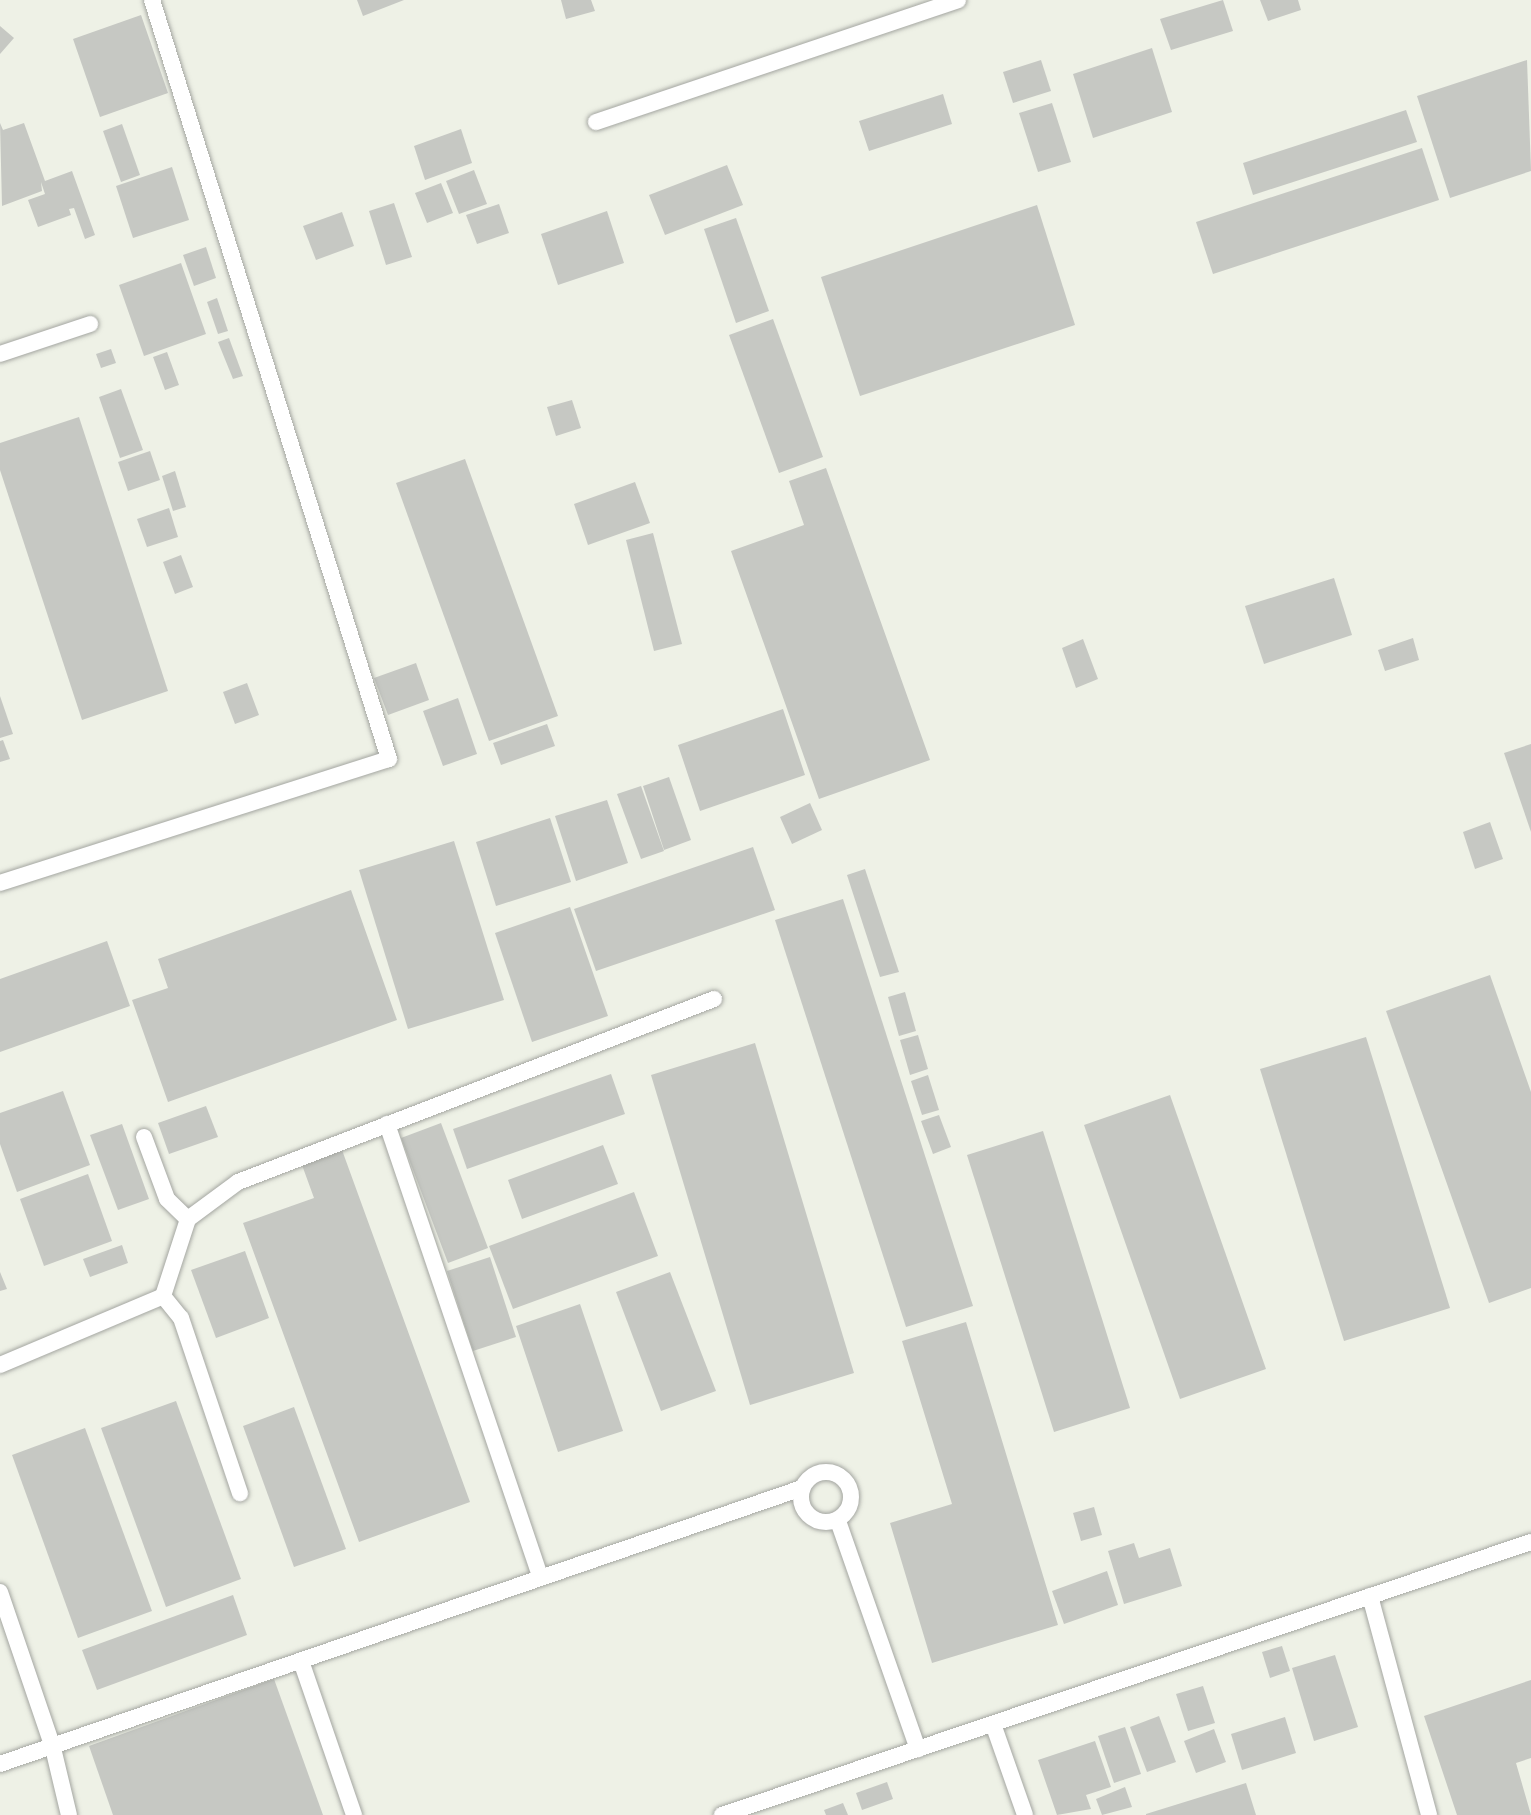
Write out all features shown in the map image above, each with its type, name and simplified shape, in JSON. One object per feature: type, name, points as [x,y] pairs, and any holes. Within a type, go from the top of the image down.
[{"type":"lane","points":[[0,883],[389,759],[152,0]]},
{"type":"lane","points":[[596,122],[958,0]]},
{"type":"lane","points":[[0,354],[90,324]]},
{"type":"lane","points":[[0,1365],[163,1296],[188,1219],[238,1182],[714,999]]},
{"type":"lane","points":[[387,1124],[541,1578]]},
{"type":"lane","points":[[144,1137],[167,1199],[188,1219]]},
{"type":"lane","points":[[163,1296],[181,1318],[240,1493]]},
{"type":"lane","points":[[0,1764],[53,1748],[802,1488],[815,1473],[835,1472],[850,1485],[851,1506],[838,1521],[818,1522],[803,1508],[802,1488]]},
{"type":"lane","points":[[838,1521],[918,1749]]},
{"type":"lane","points":[[722,1815],[1531,1542]]},
{"type":"lane","points":[[0,1592],[53,1748],[69,1815]]},
{"type":"lane","points":[[1370,1596],[1429,1815]]},
{"type":"lane","points":[[301,1661],[354,1815]]},
{"type":"lane","points":[[993,1724],[1025,1815]]},
{"type":"shaded area","points":[[0,0],[1531,0],[1531,1815],[0,1815]]},
{"type":"building","points":[[357,0],[404,0],[363,16]]},
{"type":"building","points":[[561,0],[591,0],[595,11],[566,19]]},
{"type":"building","points":[[1223,0],[1233,31],[1171,50],[1160,19]]},
{"type":"building","points":[[1260,0],[1298,0],[1301,10],[1268,21]]},
{"type":"building","points":[[141,15],[168,93],[100,117],[73,39]]},
{"type":"building","points":[[0,26],[14,38],[0,54]]},
{"type":"building","points":[[1152,48],[1172,112],[1093,138],[1073,74]]},
{"type":"building","points":[[1041,60],[1051,91],[1013,103],[1003,72]]},
{"type":"building","points":[[1527,60],[1531,171],[1450,198],[1417,96]]},
{"type":"building","points":[[943,94],[952,124],[869,151],[859,121]]},
{"type":"building","points":[[1052,103],[1071,162],[1038,172],[1019,113]]},
{"type":"building","points":[[1406,110],[1417,142],[1253,195],[1243,163]]},
{"type":"building","points":[[0,123],[3,130],[24,123],[45,181],[72,171],[95,235],[85,239],[74,208],[69,209],[71,215],[38,227],[28,200],[45,194],[41,182],[42,191],[2,206]]},
{"type":"building","points":[[122,124],[140,175],[121,182],[103,131]]},
{"type":"building","points":[[461,129],[472,163],[425,180],[414,146]]},
{"type":"building","points":[[1422,148],[1439,200],[1213,274],[1196,222]]},
{"type":"building","points":[[727,165],[743,205],[665,235],[649,195]]},
{"type":"building","points":[[172,167],[189,220],[133,238],[116,186]]},
{"type":"building","points":[[474,170],[487,204],[459,214],[446,181]]},
{"type":"building","points":[[441,183],[453,213],[427,223],[415,193]]},
{"type":"building","points":[[394,203],[412,257],[386,265],[369,211]]},
{"type":"building","points":[[499,204],[509,233],[477,244],[466,215]]},
{"type":"building","points":[[1037,205],[1075,325],[860,396],[821,277]]},
{"type":"building","points":[[607,211],[624,263],[558,285],[541,234]]},
{"type":"building","points":[[342,212],[354,246],[316,260],[303,226]]},
{"type":"building","points":[[736,218],[769,311],[736,323],[704,229]]},
{"type":"building","points":[[206,247],[216,278],[194,286],[183,255]]},
{"type":"building","points":[[181,263],[206,334],[144,356],[119,285]]},
{"type":"building","points":[[217,298],[228,331],[218,334],[207,302]]},
{"type":"building","points":[[773,319],[823,457],[779,473],[729,335]]},
{"type":"building","points":[[229,338],[243,376],[233,379],[218,342]]},
{"type":"building","points":[[111,349],[116,363],[101,368],[96,354]]},
{"type":"building","points":[[167,352],[179,385],[165,390],[153,357]]},
{"type":"building","points":[[121,389],[143,450],[120,458],[99,397]]},
{"type":"building","points":[[572,400],[581,428],[556,436],[547,407]]},
{"type":"building","points":[[79,417],[168,691],[82,720],[0,470],[0,443]]},
{"type":"building","points":[[150,451],[160,480],[128,491],[118,462]]},
{"type":"building","points":[[465,459],[558,716],[489,741],[396,483]]},
{"type":"building","points":[[826,468],[930,760],[819,799],[731,551],[804,525],[789,481]]},
{"type":"building","points":[[175,471],[186,507],[173,511],[162,476]]},
{"type":"building","points":[[635,482],[650,523],[588,545],[574,504]]},
{"type":"building","points":[[169,508],[178,537],[147,547],[137,519]]},
{"type":"building","points":[[653,533],[682,644],[654,651],[626,540]]},
{"type":"building","points":[[181,555],[193,587],[175,594],[163,562]]},
{"type":"building","points":[[1334,578],[1352,635],[1264,664],[1245,606]]},
{"type":"building","points":[[1413,638],[1419,660],[1385,671],[1378,650]]},
{"type":"building","points":[[1083,639],[1098,679],[1076,688],[1062,648]]},
{"type":"building","points":[[416,663],[429,700],[388,715],[374,678]]},
{"type":"building","points":[[247,683],[259,715],[235,724],[223,692]]},
{"type":"building","points":[[0,696],[13,734],[0,738]]},
{"type":"building","points":[[458,698],[477,754],[443,766],[423,711]]},
{"type":"building","points":[[783,709],[805,775],[700,811],[678,745]]},
{"type":"building","points":[[547,724],[555,746],[501,765],[493,743]]},
{"type":"building","points":[[3,740],[10,759],[0,762],[0,741]]},
{"type":"building","points":[[1531,744],[1531,832],[1504,753]]},
{"type":"building","points":[[669,777],[691,840],[664,850],[643,786]]},
{"type":"building","points":[[641,786],[664,851],[641,859],[617,794]]},
{"type":"building","points":[[607,800],[628,863],[576,881],[555,816]]},
{"type":"building","points":[[810,803],[822,830],[792,844],[780,817]]},
{"type":"building","points":[[550,818],[571,882],[496,906],[476,842]]},
{"type":"building","points":[[1490,822],[1503,859],[1475,869],[1463,832]]},
{"type":"building","points":[[454,841],[504,1000],[408,1029],[359,870]]},
{"type":"building","points":[[753,847],[775,910],[596,971],[574,909]]},
{"type":"building","points":[[865,869],[899,972],[880,977],[847,875]]},
{"type":"building","points":[[351,890],[397,1020],[168,1102],[132,1000],[168,988],[158,959]]},
{"type":"building","points":[[843,899],[973,1306],[906,1327],[775,920]]},
{"type":"building","points":[[570,907],[608,1016],[532,1042],[495,933]]},
{"type":"building","points":[[107,941],[130,1006],[0,1052],[0,979]]},
{"type":"building","points":[[1490,975],[1531,1092],[1531,1288],[1489,1303],[1386,1011]]},
{"type":"building","points":[[905,992],[916,1031],[899,1036],[888,997]]},
{"type":"building","points":[[918,1035],[928,1069],[910,1075],[900,1040]]},
{"type":"building","points":[[1366,1037],[1450,1308],[1344,1341],[1260,1069]]},
{"type":"building","points":[[755,1043],[854,1373],[750,1405],[651,1075]]},
{"type":"building","points":[[611,1074],[625,1114],[467,1169],[453,1129]]},
{"type":"building","points":[[928,1075],[939,1110],[922,1115],[911,1081]]},
{"type":"building","points":[[63,1091],[90,1165],[17,1192],[0,1144],[0,1113]]},
{"type":"building","points":[[1170,1095],[1266,1369],[1180,1399],[1084,1125]]},
{"type":"building","points":[[206,1106],[218,1137],[169,1154],[158,1123]]},
{"type":"building","points":[[939,1115],[951,1147],[933,1154],[921,1121]]},
{"type":"building","points":[[441,1123],[488,1248],[448,1263],[401,1138]]},
{"type":"building","points":[[122,1124],[149,1199],[118,1210],[90,1135]]},
{"type":"building","points":[[1043,1131],[1130,1408],[1054,1432],[967,1155]]},
{"type":"building","points":[[603,1145],[618,1184],[522,1219],[508,1180]]},
{"type":"building","points":[[342,1150],[470,1502],[359,1542],[243,1223],[314,1198],[302,1165]]},
{"type":"building","points":[[88,1174],[112,1241],[44,1266],[20,1199]]},
{"type":"building","points":[[634,1192],[658,1256],[513,1309],[489,1246]]},
{"type":"building","points":[[122,1245],[128,1263],[90,1277],[83,1259]]},
{"type":"building","points":[[245,1251],[269,1318],[216,1338],[191,1270]]},
{"type":"building","points":[[490,1257],[516,1337],[473,1351],[447,1271]]},
{"type":"building","points":[[0,1272],[7,1289],[0,1291]]},
{"type":"building","points":[[670,1272],[716,1391],[661,1411],[616,1292]]},
{"type":"building","points":[[580,1304],[623,1431],[558,1452],[516,1326]]},
{"type":"building","points":[[966,1322],[1058,1625],[932,1663],[890,1523],[952,1504],[902,1341]]},
{"type":"building","points":[[176,1401],[241,1579],[166,1607],[101,1428]]},
{"type":"building","points":[[294,1407],[346,1549],[294,1567],[243,1426]]},
{"type":"building","points":[[85,1428],[152,1611],[78,1638],[12,1455]]},
{"type":"building","points":[[1094,1507],[1102,1535],[1081,1541],[1073,1513]]},
{"type":"building","points":[[1134,1543],[1139,1558],[1170,1548],[1182,1586],[1124,1604],[1108,1551]]},
{"type":"building","points":[[1107,1571],[1118,1605],[1064,1624],[1052,1591]]},
{"type":"building","points":[[233,1595],[247,1635],[97,1690],[82,1650]]},
{"type":"building","points":[[1282,1646],[1290,1671],[1270,1678],[1262,1652]]},
{"type":"building","points":[[1335,1655],[1358,1727],[1314,1741],[1292,1668]]},
{"type":"building","points":[[274,1679],[323,1815],[113,1815],[89,1746]]},
{"type":"building","points":[[1531,1680],[1531,1758],[1516,1763],[1531,1815],[1457,1815],[1424,1716]]},
{"type":"building","points":[[1203,1686],[1215,1723],[1188,1731],[1176,1694]]},
{"type":"building","points":[[1159,1716],[1176,1762],[1147,1772],[1130,1727]]},
{"type":"building","points":[[1285,1717],[1296,1753],[1242,1770],[1231,1734]]},
{"type":"building","points":[[1125,1727],[1141,1774],[1114,1783],[1098,1736]]},
{"type":"building","points":[[1214,1729],[1226,1762],[1196,1773],[1184,1741]]},
{"type":"building","points":[[1095,1741],[1111,1787],[1086,1795],[1091,1809],[1057,1815],[1038,1760]]},
{"type":"building","points":[[887,1782],[893,1799],[862,1810],[856,1793]]},
{"type":"building","points":[[1246,1783],[1256,1815],[1146,1815],[1146,1814]]},
{"type":"building","points":[[1125,1787],[1132,1807],[1102,1815],[1096,1799]]},
{"type":"building","points":[[843,1803],[848,1815],[826,1815],[824,1810]]}]
